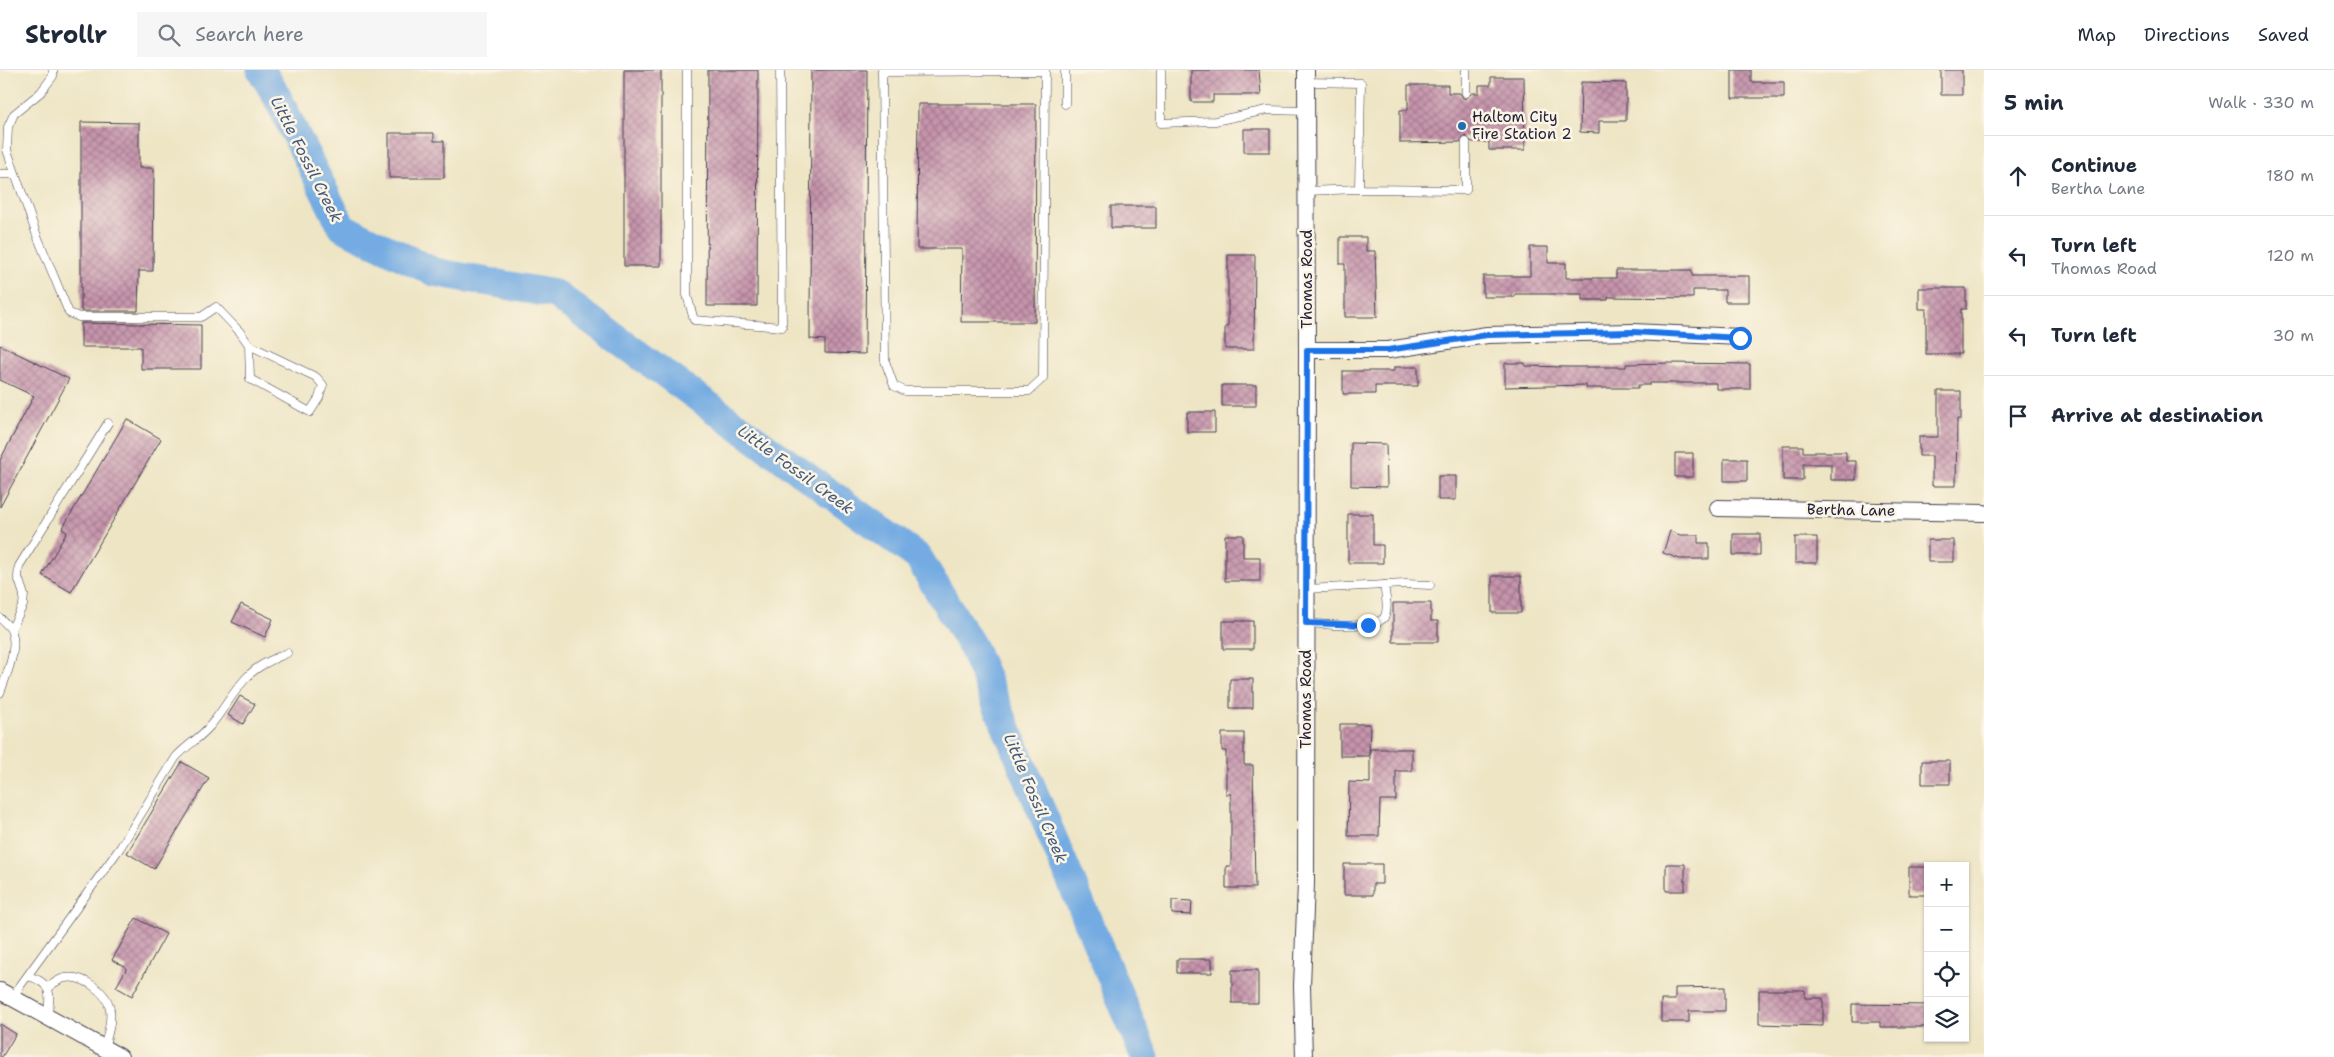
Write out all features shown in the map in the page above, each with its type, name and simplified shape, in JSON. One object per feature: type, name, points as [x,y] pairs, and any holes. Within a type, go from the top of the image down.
[{"type":"street","name":"Thomas Road","points":[[1304,1057],[1302,986],[1306,883],[1306,76]]},
{"type":"street","points":[[1307,350],[1388,350],[1487,335],[1633,332],[1740,338]]},
{"type":"street","name":"Bertha Lane","points":[[1718,508],[1984,513]]},
{"type":"street","points":[[6,994],[47,1017],[102,1053],[120,1057]]},
{"type":"lane","points":[[53,70],[53,76],[41,92],[14,114],[8,127],[7,150],[36,233],[69,313],[78,317],[201,318],[216,307],[240,332],[249,345],[316,377],[323,385],[319,398],[310,412],[250,379],[249,345]]},
{"type":"lane","points":[[687,70],[687,295],[694,320],[782,327],[780,70]]},
{"type":"lane","points":[[1045,70],[1043,378],[1029,391],[905,392],[894,386],[885,362],[882,71],[1045,70]]},
{"type":"lane","points":[[1065,70],[1065,104]]},
{"type":"lane","points":[[1161,70],[1161,123],[1215,121],[1267,110],[1306,111]]},
{"type":"lane","points":[[1466,70],[1466,93]]},
{"type":"lane","points":[[1306,76],[1361,83],[1359,189]]},
{"type":"lane","points":[[1306,191],[1359,189],[1466,190],[1466,142]]},
{"type":"lane","points":[[0,174],[14,174]]},
{"type":"lane","points":[[0,693],[12,652],[11,630],[23,605],[24,595],[18,577],[19,566],[108,423]]},
{"type":"lane","points":[[1306,623],[1368,625],[1380,622],[1386,615],[1387,600],[1384,585]]},
{"type":"lane","points":[[1306,589],[1430,585]]},
{"type":"lane","points":[[0,618],[11,630]]},
{"type":"lane","points":[[6,994],[28,976],[120,848],[176,757],[185,747],[200,737],[249,674],[287,653]]},
{"type":"lane","points":[[28,976],[39,979],[48,988],[50,998],[47,1017]]},
{"type":"lane","points":[[48,988],[66,978],[77,979],[94,986],[106,997],[110,1008],[110,1021],[102,1053]]},
{"type":"building","points":[[624,70],[661,70],[661,266],[624,266]]},
{"type":"building","points":[[708,70],[758,70],[757,306],[707,306]]},
{"type":"building","points":[[811,70],[867,70],[865,354],[825,353],[825,340],[810,339]]},
{"type":"building","points":[[1191,70],[1259,70],[1261,95],[1213,95],[1213,102],[1191,102]]},
{"type":"building","points":[[1732,70],[1751,70],[1751,82],[1784,82],[1784,98],[1732,98]]},
{"type":"building","points":[[1941,70],[1962,70],[1962,95],[1941,95]]},
{"type":"building","name":"Haltom City Fire Station 2","points":[[1491,77],[1524,77],[1525,150],[1489,150],[1489,142],[1472,142],[1466,136],[1460,142],[1400,143],[1400,110],[1408,110],[1408,85],[1448,85],[1448,93],[1460,93],[1466,99],[1472,93],[1479,93],[1479,85],[1491,85]]},
{"type":"building","points":[[1581,82],[1626,83],[1626,121],[1599,121],[1599,133],[1580,132]]},
{"type":"building","points":[[918,104],[1036,104],[1035,322],[961,322],[962,249],[917,249]]},
{"type":"building","points":[[81,122],[139,123],[139,168],[154,168],[153,271],[139,271],[138,311],[81,311]]},
{"type":"building","points":[[1244,129],[1270,129],[1270,152],[1244,152]]},
{"type":"building","points":[[389,133],[434,133],[434,141],[444,141],[444,178],[389,178]]},
{"type":"building","points":[[1111,206],[1156,206],[1156,228],[1111,228]]},
{"type":"building","points":[[1340,237],[1366,237],[1366,251],[1375,251],[1377,317],[1345,317],[1345,264],[1340,264]]},
{"type":"building","points":[[1530,247],[1548,247],[1548,263],[1566,263],[1566,278],[1616,278],[1616,270],[1692,270],[1692,276],[1749,276],[1749,302],[1725,302],[1725,290],[1693,290],[1693,298],[1608,297],[1608,300],[1582,300],[1582,294],[1515,294],[1515,297],[1483,297],[1483,276],[1530,276]]},
{"type":"building","points":[[1228,255],[1255,255],[1254,349],[1225,349],[1225,327],[1228,327]]},
{"type":"building","points":[[1919,288],[1966,288],[1966,309],[1961,309],[1961,354],[1926,354],[1926,309],[1919,309]]},
{"type":"building","points":[[81,323],[201,325],[201,369],[141,369],[141,347],[81,347]]},
{"type":"building","points":[[0,345],[69,379],[0,507],[0,460],[34,396],[0,380]]},
{"type":"building","points":[[1505,363],[1525,363],[1525,366],[1566,367],[1626,367],[1626,364],[1669,363],[1750,364],[1750,389],[1716,389],[1716,383],[1650,383],[1650,385],[1638,385],[1638,388],[1586,388],[1586,385],[1505,387]]},
{"type":"building","points":[[1394,367],[1418,367],[1418,386],[1375,386],[1375,394],[1343,394],[1343,371],[1394,371]]},
{"type":"building","points":[[1222,385],[1256,385],[1256,406],[1222,406]]},
{"type":"building","points":[[1938,391],[1961,391],[1961,419],[1957,419],[1956,486],[1932,486],[1932,456],[1919,456],[1919,437],[1938,437]]},
{"type":"building","points":[[1187,412],[1215,412],[1215,432],[1187,432]]},
{"type":"building","points":[[127,419],[161,439],[71,592],[42,575],[67,532],[62,529]]},
{"type":"building","points":[[1351,443],[1386,444],[1387,487],[1351,486]]},
{"type":"building","points":[[1783,446],[1803,446],[1803,452],[1846,452],[1846,461],[1856,461],[1856,480],[1831,480],[1831,464],[1803,464],[1803,480],[1783,480]]},
{"type":"building","points":[[1675,453],[1693,453],[1693,477],[1675,477]]},
{"type":"building","points":[[1724,459],[1747,459],[1747,481],[1724,481]]},
{"type":"building","points":[[1438,476],[1456,476],[1456,500],[1438,500]]},
{"type":"building","points":[[1348,514],[1373,514],[1373,545],[1383,545],[1383,563],[1348,563]]},
{"type":"building","points":[[1670,531],[1680,535],[1698,535],[1698,543],[1709,543],[1709,559],[1680,559],[1663,553]]},
{"type":"building","points":[[1733,534],[1760,534],[1760,555],[1733,555]]},
{"type":"building","points":[[1225,535],[1243,535],[1243,557],[1260,557],[1260,581],[1225,581]]},
{"type":"building","points":[[1795,537],[1817,537],[1817,563],[1795,563]]},
{"type":"building","points":[[1928,540],[1954,540],[1954,562],[1928,562]]},
{"type":"building","points":[[1492,576],[1521,576],[1521,613],[1492,613]]},
{"type":"building","points":[[1393,603],[1431,603],[1431,621],[1438,621],[1438,642],[1393,642]]},
{"type":"building","points":[[241,604],[273,619],[265,637],[232,622]]},
{"type":"building","points":[[1223,621],[1253,621],[1253,649],[1223,649]]},
{"type":"building","points":[[1230,679],[1253,679],[1253,708],[1230,708]]},
{"type":"building","points":[[240,696],[255,704],[243,724],[228,715]]},
{"type":"building","points":[[1340,724],[1370,724],[1369,756],[1340,756]]},
{"type":"building","points":[[1222,733],[1244,733],[1244,765],[1253,765],[1255,888],[1226,888],[1226,866],[1231,866],[1231,794],[1226,794],[1226,751],[1222,751]]},
{"type":"building","points":[[1370,749],[1412,749],[1412,771],[1396,771],[1396,800],[1380,800],[1379,836],[1348,836],[1349,782],[1370,783]]},
{"type":"building","points":[[1922,761],[1950,761],[1950,784],[1922,784]]},
{"type":"building","points":[[182,762],[209,778],[154,869],[127,853]]},
{"type":"building","points":[[1344,864],[1382,864],[1382,884],[1373,884],[1373,895],[1344,895]]},
{"type":"building","points":[[1666,864],[1685,864],[1685,891],[1666,891]]},
{"type":"building","points":[[1909,867],[1924,867],[1924,895],[1909,895]]},
{"type":"building","points":[[1172,900],[1192,901],[1191,915],[1172,914]]},
{"type":"building","points":[[136,918],[166,934],[132,996],[116,987],[127,968],[112,960]]},
{"type":"building","points":[[1177,959],[1212,959],[1212,973],[1177,973]]},
{"type":"building","points":[[1232,970],[1258,970],[1258,1003],[1232,1003]]},
{"type":"building","points":[[1725,987],[1725,1011],[1689,1011],[1689,1022],[1661,1022],[1661,1000],[1675,1000],[1675,988]]},
{"type":"building","points":[[1759,990],[1805,990],[1805,998],[1823,998],[1823,1026],[1759,1024]]},
{"type":"building","points":[[1852,1004],[1924,1005],[1924,1027],[1880,1027],[1880,1022],[1852,1022]]},
{"type":"building","points":[[0,1024],[16,1034],[2,1057],[0,1057]]},
{"type":"waterway","name":"Little Fossil Creek","points":[[261,70],[276,95],[342,227],[434,272],[555,294],[918,557],[973,648],[1145,1057]]},
{"type":"place","name":"Haltom City Fire Station 2","points":[[1462,126]]},
{"type":"route","points":[[1368,625],[1306,623],[1307,350],[1388,350],[1487,335],[1633,332],[1740,338]]}]
